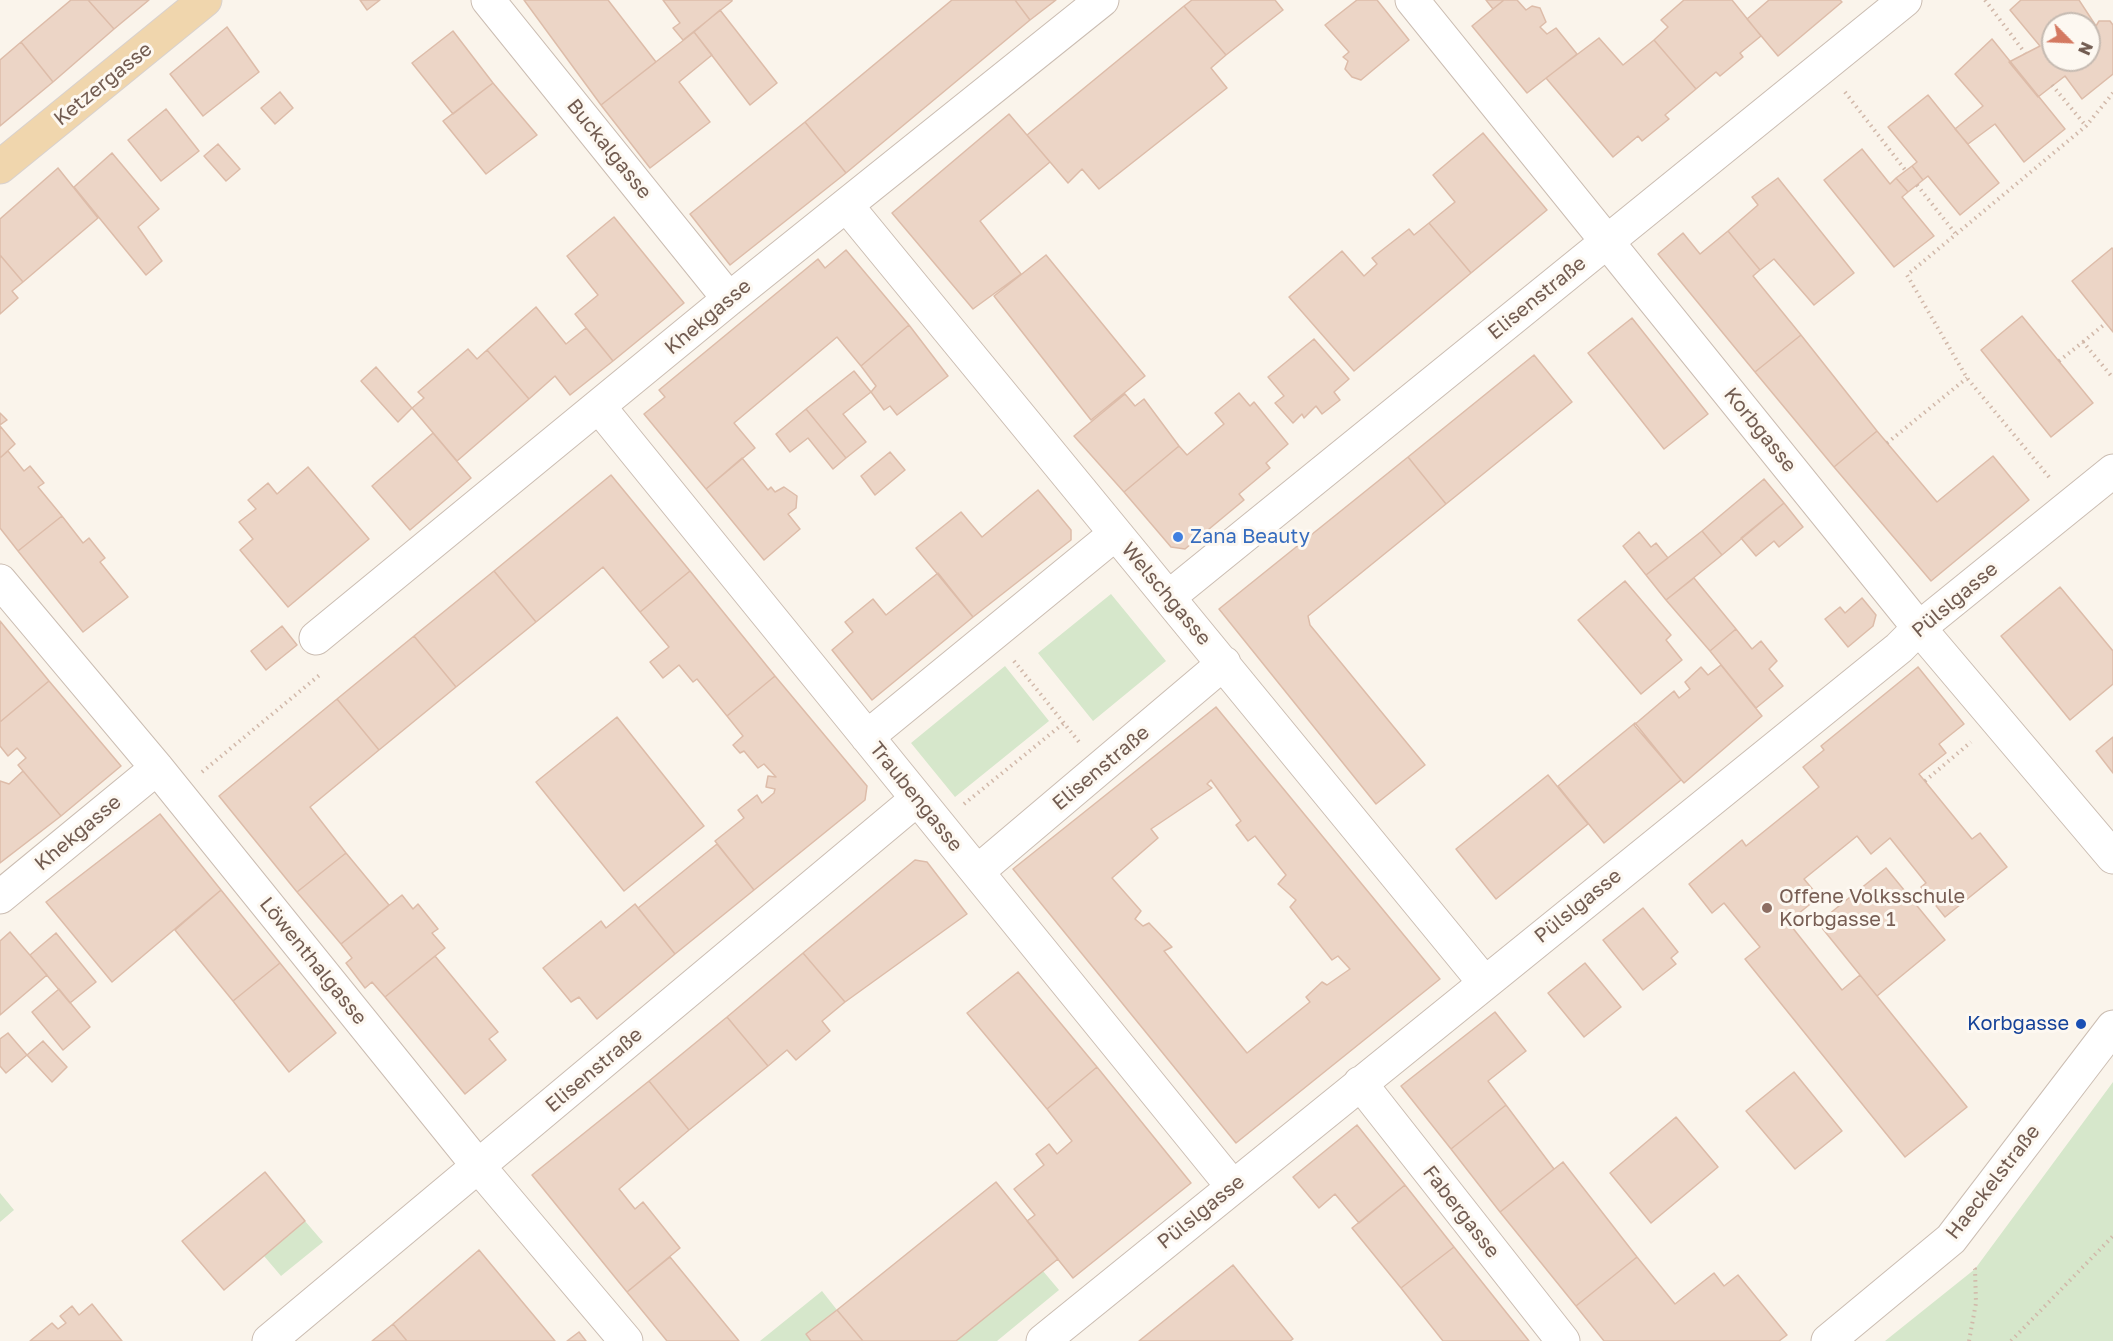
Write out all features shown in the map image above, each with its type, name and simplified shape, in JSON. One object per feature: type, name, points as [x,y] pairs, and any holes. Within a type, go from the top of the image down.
[{"type":"main road","name":"Ketzergasse","points":[[0,167],[205,0]]},
{"type":"street","name":"Buckalgasse","points":[[488,0],[729,299]]},
{"type":"street","name":"Khekgasse","points":[[316,638],[600,408],[729,299],[1102,0]]},
{"type":"street","name":"Korbgasse","points":[[1412,0],[1919,628],[2113,857]]},
{"type":"street","name":"Elisenstraße","points":[[1170,596],[1905,0]]},
{"type":"street","name":"Welschgasse","points":[[847,206],[1115,534],[1170,596],[1485,982]]},
{"type":"street","name":"Traubengasse","points":[[600,408],[1233,1187]]},
{"type":"street","name":"Pülslgasse","points":[[1043,1341],[1890,655],[1919,628],[2113,471]]},
{"type":"street","points":[[867,737],[1115,534]]},
{"type":"street","name":"Löwenthalgasse","points":[[0,581],[157,768],[479,1167],[626,1341]]},
{"type":"street","name":"Elisenstraße","points":[[977,872],[1224,663]]},
{"type":"street","name":"Khekgasse","points":[[0,897],[157,768]]},
{"type":"street","name":"Elisenstraße","points":[[269,1341],[917,799]]},
{"type":"street","name":"Haeckelstraße","points":[[1828,1341],[1951,1239],[2113,1027]]},
{"type":"street","name":"Fabergasse","points":[[1360,1083],[1563,1341]]},
{"type":"path","points":[[1985,0],[2025,53]]},
{"type":"path","points":[[1824,66],[1906,171]]},
{"type":"path","points":[[2052,85],[2086,126]]},
{"type":"path","points":[[2072,504],[1967,378],[1906,275],[2086,126],[2113,93]]},
{"type":"path","points":[[1917,185],[1955,233]]},
{"type":"path","points":[[2059,361],[2106,322]]},
{"type":"path","points":[[2083,342],[2113,378]]},
{"type":"path","points":[[1887,443],[1967,378]]},
{"type":"path","points":[[993,635],[1101,768]]},
{"type":"path","points":[[157,768],[200,773],[333,664],[316,638]]},
{"type":"path","points":[[939,825],[1064,723]]},
{"type":"path","points":[[1925,781],[1976,738]]},
{"type":"path","points":[[2011,1341],[2113,1236]]},
{"type":"path","points":[[1951,1239],[1975,1269],[1976,1303],[1969,1341]]},
{"type":"path","points":[[2105,1242],[2113,1245]]},
{"type":"green space","points":[[1111,594],[1166,661],[1093,721],[1038,653]]},
{"type":"green space","points":[[1005,666],[1049,721],[955,797],[911,743]]},
{"type":"green space","points":[[2113,1082],[2113,1341],[1885,1341],[1975,1269]]},
{"type":"green space","points":[[0,1193],[14,1210],[0,1222]]},
{"type":"green space","points":[[305,1221],[323,1242],[281,1276],[264,1256]]},
{"type":"green space","points":[[1043,1271],[1059,1290],[997,1341],[956,1341]]},
{"type":"green space","points":[[822,1291],[837,1310],[807,1334],[811,1341],[760,1341]]},
{"type":"building","points":[[71,0],[88,0],[114,29],[53,82],[21,42]]},
{"type":"building","points":[[88,0],[149,0],[114,29]]},
{"type":"building","points":[[360,0],[380,0],[367,10]]},
{"type":"building","points":[[524,0],[608,0],[656,62],[601,105]]},
{"type":"building","points":[[663,0],[732,1],[683,40],[673,28],[680,23]]},
{"type":"building","points":[[952,0],[1015,0],[1030,20],[846,173],[805,122]]},
{"type":"building","points":[[1015,0],[1056,0],[1030,20]]},
{"type":"building","points":[[1192,0],[1275,0],[1283,10],[1226,55],[1184,6]]},
{"type":"building","points":[[1357,0],[1377,0],[1409,40],[1361,80],[1352,77],[1345,69],[1348,61],[1343,57],[1349,52],[1325,25]]},
{"type":"building","points":[[1486,0],[1504,0],[1493,9]]},
{"type":"building","points":[[1504,0],[1517,0],[1526,10],[1532,6],[1540,8],[1546,22],[1540,27],[1547,34],[1556,28],[1577,54],[1527,93],[1472,26]]},
{"type":"building","points":[[1684,0],[1732,0],[1761,36],[1740,53],[1743,57],[1720,76],[1716,72],[1696,89],[1654,40],[1668,27],[1661,20]]},
{"type":"building","points":[[1769,0],[1840,0],[1842,2],[1778,56],[1747,19]]},
{"type":"building","points":[[2021,0],[2079,0],[2087,12],[2041,12],[2041,72],[2101,72],[2101,21],[2110,21],[2113,25],[2113,74],[2082,99],[2065,76],[2038,97],[2009,62],[2040,46],[2010,10]]},
{"type":"building","points":[[1184,6],[1226,55],[1211,68],[1227,88],[1099,189],[1082,169],[1068,183],[1027,135]]},
{"type":"building","points":[[720,10],[777,83],[750,105],[694,32]]},
{"type":"building","points":[[227,27],[259,72],[203,116],[170,74]]},
{"type":"building","points":[[453,31],[493,83],[453,114],[412,63]]},
{"type":"building","points":[[694,32],[712,55],[679,82],[710,122],[650,168],[601,105]]},
{"type":"building","points":[[1599,38],[1623,65],[1654,40],[1696,89],[1665,115],[1669,119],[1642,141],[1638,136],[1613,157],[1546,78]]},
{"type":"building","points":[[1992,39],[2065,129],[2024,162],[1995,124],[1968,144],[1955,129],[1983,106],[1955,74]]},
{"type":"building","points":[[21,42],[53,82],[0,126],[0,60]]},
{"type":"building","points":[[493,83],[537,135],[486,174],[443,121]]},
{"type":"building","points":[[280,92],[293,108],[275,124],[261,108]]},
{"type":"building","points":[[1928,95],[1999,183],[1960,215],[1928,176],[1923,180],[1912,166],[1917,162],[1888,127]]},
{"type":"building","points":[[166,109],[199,151],[161,181],[128,140]]},
{"type":"building","points":[[1009,114],[1050,162],[980,221],[1021,274],[973,309],[892,213]]},
{"type":"building","points":[[805,122],[846,173],[730,265],[690,214]]},
{"type":"building","points":[[1483,133],[1547,210],[1471,273],[1429,223],[1455,202],[1433,175]]},
{"type":"building","points":[[218,144],[240,169],[226,181],[204,156]]},
{"type":"building","points":[[1862,149],[1890,184],[1896,178],[1908,192],[1902,197],[1934,236],[1894,267],[1824,180]]},
{"type":"building","points":[[112,153],[159,209],[138,227],[162,261],[146,275],[74,187]]},
{"type":"building","points":[[1912,166],[1923,180],[1908,192],[1896,178]]},
{"type":"building","points":[[58,168],[98,218],[23,282],[0,255],[0,219]]},
{"type":"building","points":[[1778,178],[1854,273],[1814,305],[1774,259],[1760,270],[1728,231],[1758,205],[1752,197]]},
{"type":"building","points":[[614,217],[684,303],[613,361],[575,314],[598,295],[567,256]]},
{"type":"building","points":[[1429,223],[1471,273],[1354,371],[1289,297],[1342,251],[1364,276],[1377,264],[1372,258],[1409,229],[1414,235]]},
{"type":"building","points":[[1728,231],[1760,270],[1753,276],[1801,335],[1755,372],[1658,254],[1683,233],[1700,254]]},
{"type":"building","points":[[2113,249],[2113,332],[2072,281]]},
{"type":"building","points":[[846,250],[909,325],[861,366],[837,337],[734,423],[755,448],[706,489],[644,414],[665,397],[659,390],[818,259],[825,268]]},
{"type":"building","points":[[0,255],[23,282],[12,291],[18,298],[0,314]]},
{"type":"building","points":[[1046,255],[1145,376],[1091,420],[994,296]]},
{"type":"building","points":[[536,307],[566,344],[586,328],[613,361],[570,395],[555,376],[529,399],[487,350]]},
{"type":"building","points":[[2022,316],[2093,403],[2051,437],[1981,350]]},
{"type":"building","points":[[1632,318],[1708,414],[1664,449],[1588,353]]},
{"type":"building","points":[[909,325],[948,376],[897,415],[890,406],[884,410],[871,392],[876,386],[861,366]]},
{"type":"building","points":[[1801,335],[1877,431],[1834,467],[1755,372]]},
{"type":"building","points":[[1314,339],[1349,379],[1334,392],[1340,400],[1322,414],[1316,406],[1304,418],[1302,414],[1293,423],[1275,403],[1284,396],[1268,377]]},
{"type":"building","points":[[468,349],[477,359],[487,350],[529,399],[457,461],[412,408],[424,398],[418,392]]},
{"type":"building","points":[[1534,355],[1572,402],[1446,504],[1408,457]]},
{"type":"building","points":[[376,367],[412,408],[398,422],[361,381]]},
{"type":"building","points":[[854,371],[871,392],[843,414],[866,442],[846,458],[806,409]]},
{"type":"building","points":[[1239,393],[1250,406],[1254,402],[1288,444],[1266,463],[1270,468],[1239,494],[1244,500],[1185,549],[1171,547],[1124,492],[1179,446],[1187,455],[1224,424],[1215,413]]},
{"type":"building","points":[[1125,394],[1135,406],[1144,399],[1179,446],[1124,492],[1074,436]]},
{"type":"building","points":[[806,409],[846,458],[833,469],[808,438],[790,452],[776,434]]},
{"type":"building","points":[[0,413],[7,420],[0,425]]},
{"type":"building","points":[[0,426],[15,444],[0,458]]},
{"type":"building","points":[[1877,431],[1937,502],[1993,456],[2029,500],[1931,581],[1834,467]]},
{"type":"building","points":[[433,433],[471,478],[410,530],[372,486]]},
{"type":"building","points":[[8,451],[24,471],[30,466],[44,483],[38,487],[62,516],[18,551],[0,528],[0,458]]},
{"type":"building","points":[[890,452],[905,470],[875,495],[861,476]]},
{"type":"building","points":[[1408,457],[1446,504],[1308,616],[1310,625],[1425,765],[1376,804],[1219,609]]},
{"type":"building","points":[[742,458],[768,490],[771,487],[775,492],[784,487],[797,496],[796,508],[788,514],[800,529],[764,560],[706,489]]},
{"type":"building","points":[[308,467],[369,539],[288,607],[240,550],[253,539],[239,522],[256,509],[248,500],[268,483],[277,494]]},
{"type":"building","points":[[611,475],[690,571],[640,612],[603,567],[536,622],[494,571]]},
{"type":"building","points":[[1764,479],[1784,503],[1722,555],[1702,531]]},
{"type":"building","points":[[1038,490],[1071,530],[1071,540],[973,617],[916,548],[961,512],[982,537]]},
{"type":"building","points":[[1784,503],[1803,527],[1779,547],[1774,541],[1756,556],[1741,538]]},
{"type":"building","points":[[62,516],[83,543],[89,538],[105,558],[100,562],[128,597],[83,632],[18,551]]},
{"type":"building","points":[[1702,531],[1722,555],[1666,600],[1646,575]]},
{"type":"building","points":[[1639,532],[1651,547],[1656,543],[1668,558],[1646,575],[1623,546]]},
{"type":"building","points":[[494,571],[536,622],[456,687],[414,636]]},
{"type":"building","points":[[690,571],[775,676],[727,716],[697,679],[693,682],[679,665],[663,678],[650,662],[669,647],[640,612]]},
{"type":"building","points":[[938,573],[973,617],[872,700],[832,650],[853,632],[845,622],[873,599],[886,615]]},
{"type":"building","points":[[1694,578],[1736,629],[1710,651],[1666,600]]},
{"type":"building","points":[[1625,581],[1671,635],[1666,640],[1682,660],[1641,694],[1578,620]]},
{"type":"building","points":[[2060,587],[2113,651],[2113,684],[2070,720],[2001,636]]},
{"type":"building","points":[[1862,598],[1876,615],[1873,626],[1848,647],[1825,619],[1840,607],[1845,613]]},
{"type":"building","points":[[0,621],[49,681],[0,722]]},
{"type":"building","points":[[282,626],[297,645],[266,670],[251,651]]},
{"type":"building","points":[[1736,629],[1752,649],[1761,641],[1777,661],[1769,669],[1783,686],[1756,708],[1710,651]]},
{"type":"building","points":[[414,636],[456,687],[379,750],[337,699]]},
{"type":"building","points":[[1721,665],[1762,716],[1684,783],[1634,725],[1674,691],[1679,698],[1690,689],[1685,682],[1701,667],[1708,675]]},
{"type":"building","name":"Offene Volksschule Korbgasse 1","points":[[1918,667],[1964,724],[1939,744],[1946,753],[1919,774],[1972,839],[1980,833],[2007,867],[1945,917],[1921,887],[1926,883],[1890,838],[1871,854],[1857,836],[1804,879],[1819,897],[1788,922],[1842,990],[1860,975],[1967,1107],[1905,1157],[1745,959],[1760,947],[1724,903],[1712,913],[1689,884],[1742,840],[1746,846],[1819,787],[1803,767],[1824,750],[1821,746]]},
{"type":"building","points":[[775,676],[867,786],[865,800],[754,890],[715,841],[744,818],[738,810],[757,795],[762,803],[774,793],[775,789],[766,787],[768,776],[776,777],[764,764],[758,768],[744,751],[740,753],[733,745],[743,736],[727,716]]},
{"type":"building","points":[[49,681],[121,766],[61,816],[18,765],[26,758],[17,748],[8,756],[0,746],[0,722]]},
{"type":"building","points":[[337,699],[379,750],[310,807],[346,853],[297,892],[219,796]]},
{"type":"building","points":[[1216,707],[1440,979],[1236,1143],[1013,869]],"holes":[[[1211,780],[1241,821],[1236,825],[1248,841],[1255,836],[1286,875],[1278,884],[1296,900],[1290,907],[1332,960],[1338,956],[1350,969],[1327,985],[1322,982],[1306,997],[1310,1002],[1247,1053],[1164,951],[1172,947],[1149,923],[1143,926],[1135,919],[1141,911],[1112,878],[1158,838],[1151,829],[1212,788],[1207,784]]]},
{"type":"building","points":[[617,717],[704,826],[624,891],[536,782]]},
{"type":"building","points":[[1635,723],[1681,780],[1604,843],[1558,786]]},
{"type":"building","points":[[2113,737],[2113,773],[2096,751]]},
{"type":"building","points":[[23,771],[61,816],[0,863],[0,781],[9,784]]},
{"type":"building","points":[[1548,775],[1588,824],[1496,899],[1456,849]]},
{"type":"building","points":[[160,814],[221,890],[112,982],[46,902]]},
{"type":"building","points":[[717,844],[754,890],[675,954],[638,908]]},
{"type":"building","points":[[346,853],[389,905],[341,944],[297,892]]},
{"type":"building","points":[[915,860],[927,862],[967,914],[845,1002],[803,953]]},
{"type":"building","points":[[1886,868],[1945,940],[1877,996],[1818,923]]},
{"type":"building","points":[[221,890],[280,963],[233,1001],[175,930]]},
{"type":"building","points":[[402,895],[413,909],[418,904],[438,929],[432,933],[445,948],[385,997],[372,982],[365,988],[346,963],[352,958],[341,944]]},
{"type":"building","points":[[635,904],[675,954],[597,1019],[579,997],[571,1002],[543,968],[601,921],[606,928]]},
{"type":"building","points":[[1643,908],[1678,952],[1671,958],[1676,964],[1643,990],[1603,940]]},
{"type":"building","points":[[10,932],[47,975],[0,1015],[0,941]]},
{"type":"building","points":[[56,933],[96,982],[70,1003],[30,955]]},
{"type":"building","points":[[803,953],[845,1002],[822,1021],[830,1031],[796,1060],[787,1050],[768,1066],[727,1017]]},
{"type":"building","points":[[435,956],[498,1032],[489,1039],[506,1060],[465,1094],[385,997]]},
{"type":"building","points":[[280,963],[336,1033],[289,1072],[233,1001]]},
{"type":"building","points":[[1585,963],[1621,1007],[1584,1037],[1548,993]]},
{"type":"building","points":[[1018,972],[1097,1067],[1047,1109],[967,1013]]},
{"type":"building","points":[[59,989],[90,1027],[63,1050],[32,1012]]},
{"type":"building","points":[[1495,1012],[1526,1051],[1488,1081],[1506,1105],[1451,1149],[1401,1086]]},
{"type":"building","points":[[727,1017],[768,1066],[689,1130],[649,1081]]},
{"type":"building","points":[[8,1033],[27,1055],[6,1073],[0,1066],[0,1039]]},
{"type":"building","points":[[43,1041],[67,1067],[52,1082],[27,1055]]},
{"type":"building","points":[[1097,1067],[1191,1183],[1073,1278],[1027,1221],[1035,1215],[1014,1189],[1044,1165],[1036,1154],[1049,1144],[1057,1154],[1072,1141],[1047,1109]]},
{"type":"building","points":[[1794,1072],[1842,1131],[1795,1169],[1746,1111]]},
{"type":"building","points":[[649,1081],[689,1130],[619,1189],[635,1209],[643,1202],[680,1248],[627,1292],[532,1175]]},
{"type":"building","points":[[1506,1105],[1554,1169],[1500,1212],[1451,1149]]},
{"type":"building","points":[[1676,1117],[1718,1167],[1651,1223],[1610,1173]]},
{"type":"building","points":[[1357,1125],[1405,1185],[1359,1223],[1335,1194],[1319,1208],[1293,1177]]},
{"type":"building","points":[[1563,1162],[1637,1257],[1576,1306],[1500,1212]]},
{"type":"building","points":[[265,1172],[305,1221],[224,1290],[182,1241]]},
{"type":"building","points":[[996,1182],[1058,1259],[956,1341],[863,1341],[837,1310]]},
{"type":"building","points":[[1405,1185],[1454,1247],[1401,1288],[1352,1228]]},
{"type":"building","points":[[1454,1247],[1529,1341],[1443,1341],[1401,1288]]},
{"type":"building","points":[[479,1250],[555,1341],[407,1341],[393,1324]]},
{"type":"building","points":[[670,1257],[739,1341],[667,1341],[627,1292]]},
{"type":"building","points":[[1637,1257],[1675,1304],[1714,1273],[1724,1286],[1738,1275],[1787,1335],[1779,1341],[1604,1341],[1576,1306]]},
{"type":"building","points":[[1233,1265],[1293,1339],[1290,1341],[1139,1341]]},
{"type":"building","points":[[92,1304],[122,1341],[30,1341],[52,1323],[58,1329],[66,1323],[60,1316],[72,1306],[79,1315]]},
{"type":"building","points":[[837,1310],[863,1341],[811,1341],[806,1334]]},
{"type":"building","points":[[393,1324],[407,1341],[372,1341]]},
{"type":"building","points":[[579,1332],[586,1341],[567,1341]]},
{"type":"place","name":"Zana Beauty","points":[[1178,537]]},
{"type":"place","name":"Offene Volksschule Korbgasse 1","points":[[1767,908]]},
{"type":"place","name":"Korbgasse","points":[[2081,1024]]}]
